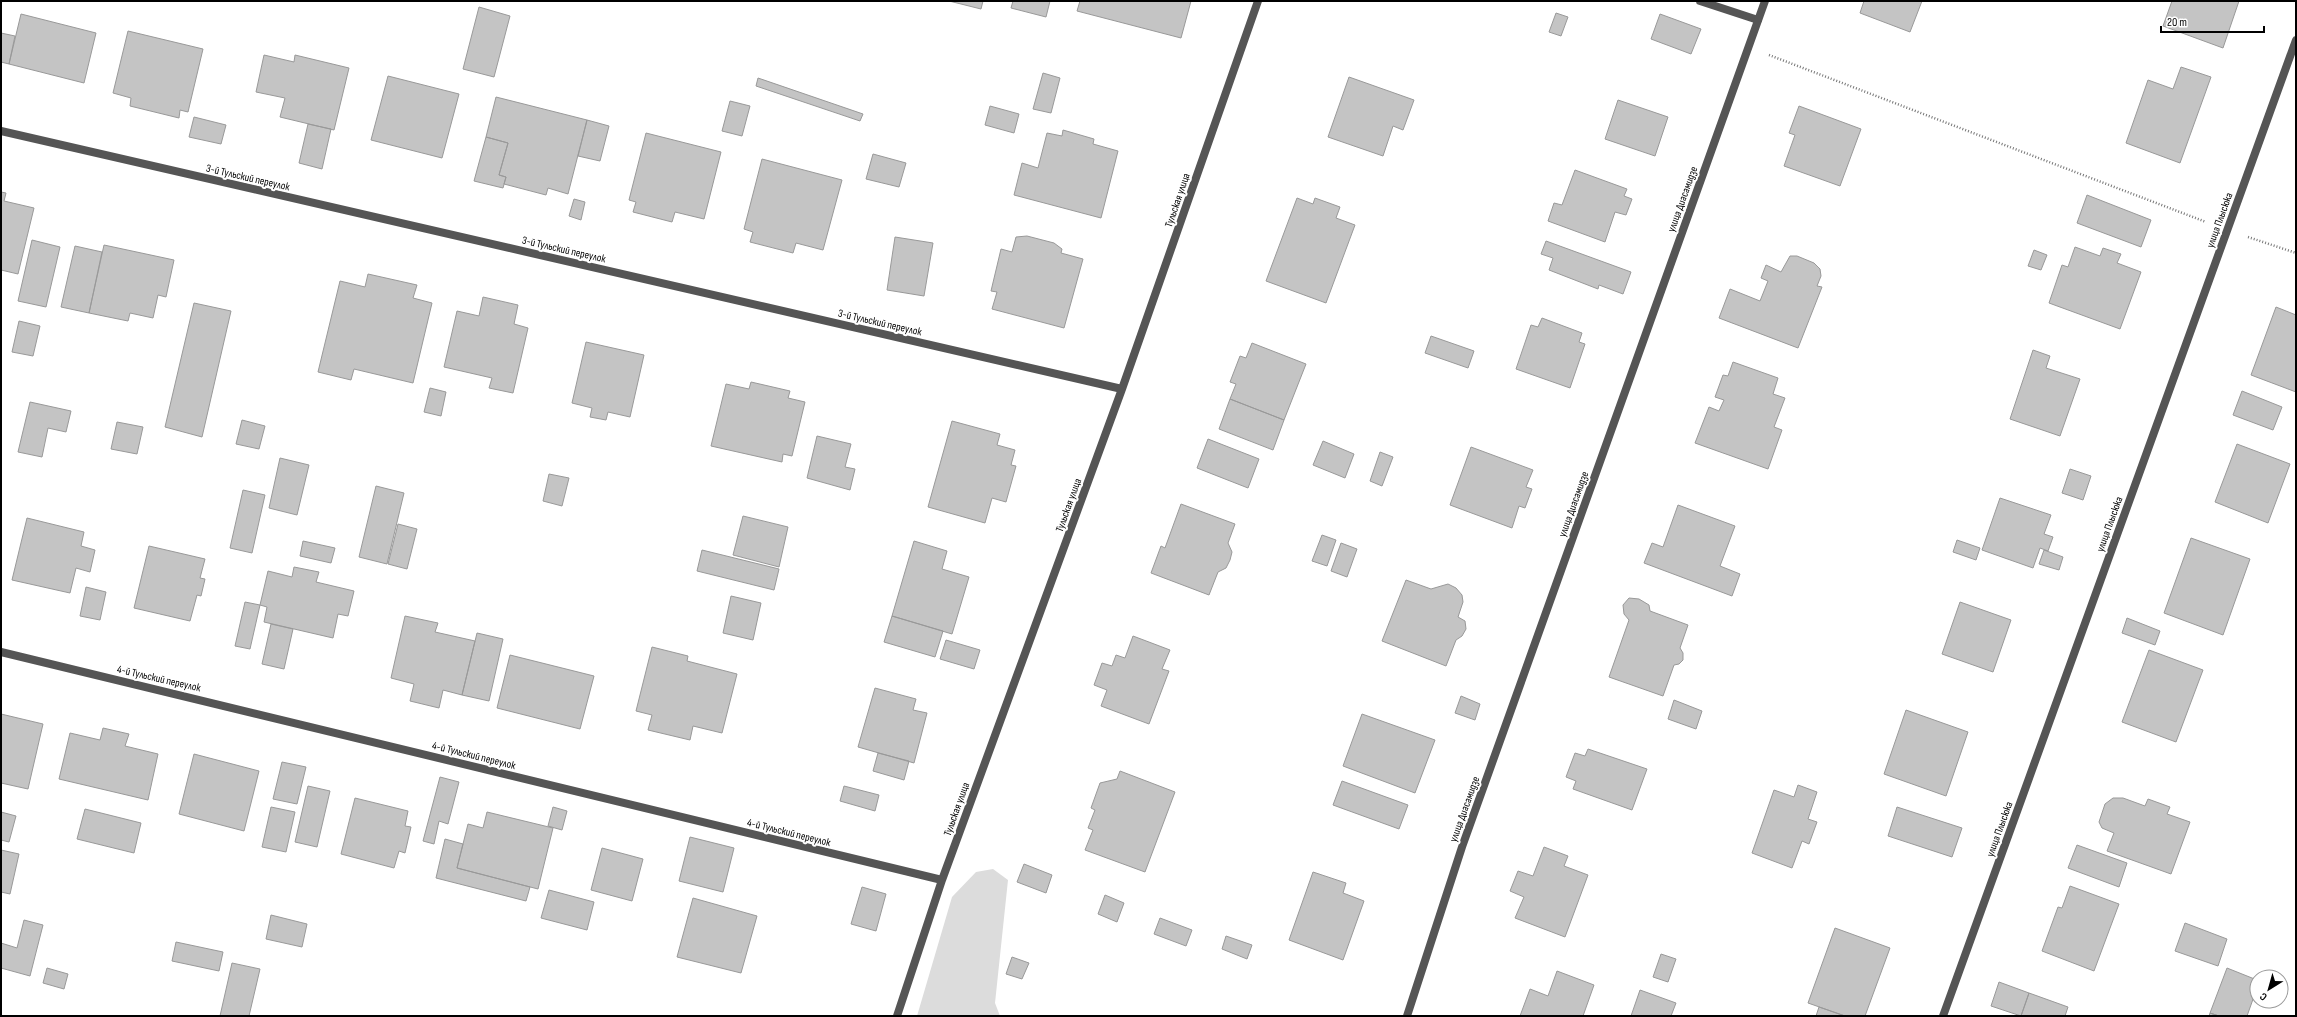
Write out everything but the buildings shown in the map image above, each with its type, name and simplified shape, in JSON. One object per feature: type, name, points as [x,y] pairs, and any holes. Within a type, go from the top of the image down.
[{"type":"street","name":"Тульская улица","points":[[897,1016],[942,880],[1122,389],[1258,1]]},
{"type":"street","points":[[1700,1],[1758,20]]},
{"type":"street","name":"улица Диасамидзе","points":[[1407,1016],[1465,839],[1765,1]]},
{"type":"street","name":"улица Плысюка","points":[[1943,1016],[2296,40]]},
{"type":"street","name":"3-й Тульский переулок","points":[[1,131],[1122,389]]},
{"type":"street","name":"4-й Тульский переулок","points":[[1,652],[942,880]]},
{"type":"path","points":[[1748,48],[2227,230],[2296,253]]},
{"type":"shaded area","points":[[993,869],[1008,880],[995,1003],[1000,1016],[917,1016],[952,897],[976,872]]}]
